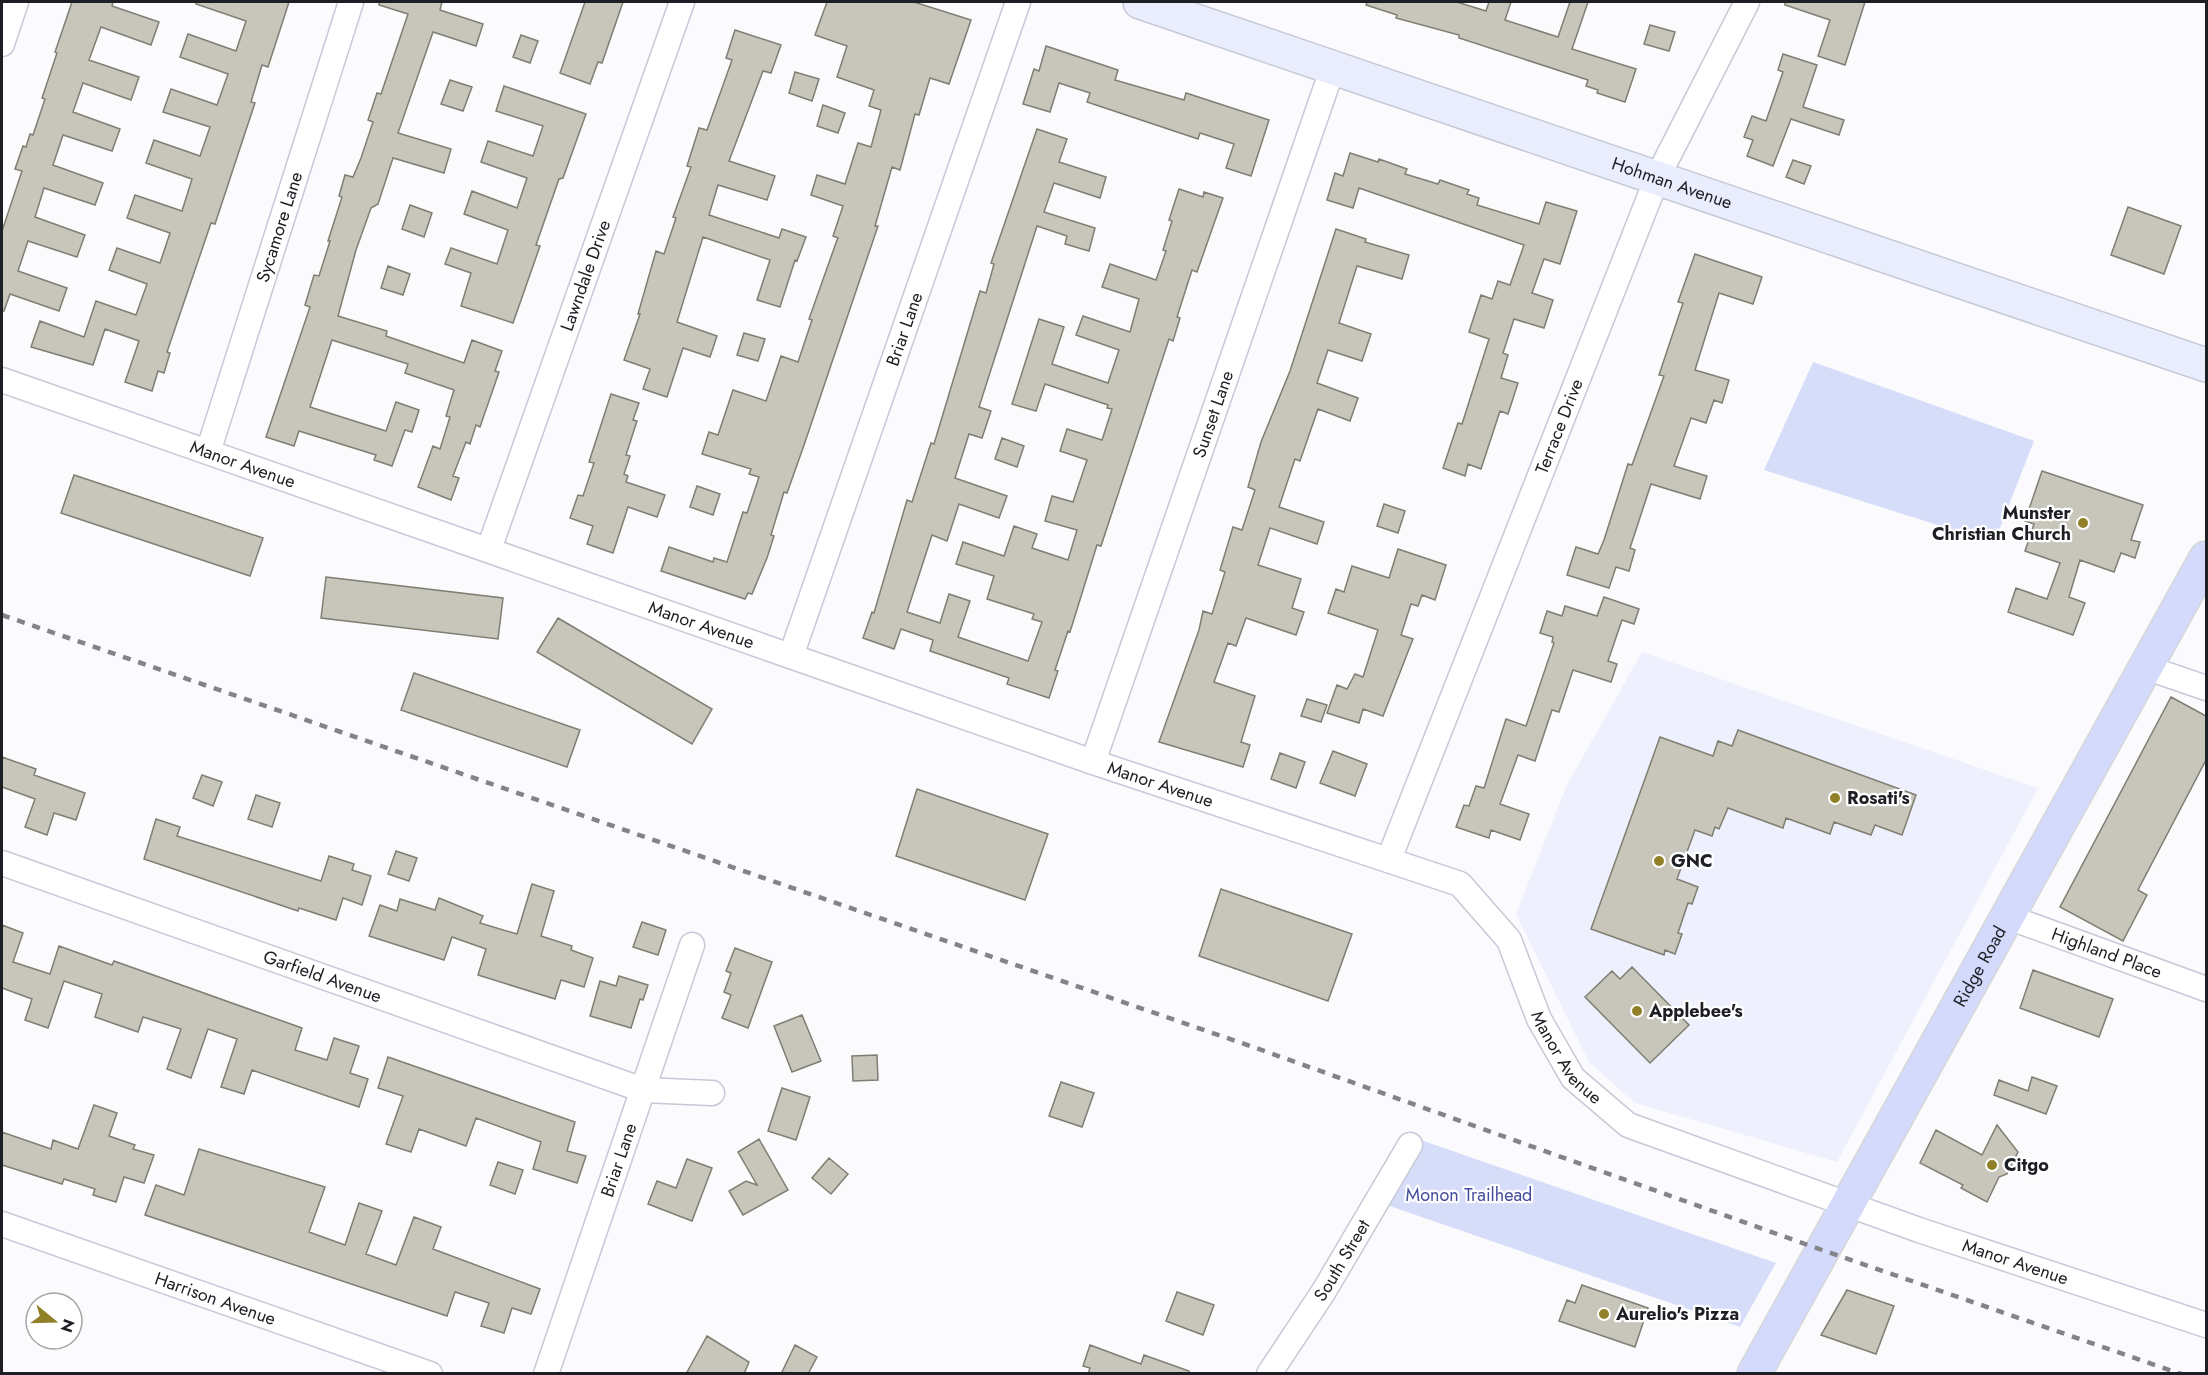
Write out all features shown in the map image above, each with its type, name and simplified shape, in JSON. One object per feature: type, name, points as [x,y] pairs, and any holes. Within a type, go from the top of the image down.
[{"type":"main road","name":"Ridge Road","points":[[1754,1374],[2206,558]]},
{"type":"street","points":[[2,44],[16,2]]},
{"type":"street","name":"Sycamore Lane","points":[[208,452],[351,2]]},
{"type":"street","name":"Lawndale Drive","points":[[489,549],[682,2]]},
{"type":"street","name":"Briar Lane","points":[[791,656],[1018,2]]},
{"type":"street","name":"Hohman Avenue","points":[[1140,2],[2206,365]]},
{"type":"street","name":"Terrace Drive","points":[[1389,859],[1657,178],[1747,2]]},
{"type":"street","name":"Sunset Lane","points":[[1093,762],[1333,67]]},
{"type":"street","name":"Manor Avenue","points":[[2,380],[1093,762],[1460,884],[1509,940],[1539,1019],[1573,1078],[1628,1125],[1847,1204],[2206,1325]]},
{"type":"street","points":[[2145,667],[2206,688]]},
{"type":"street","name":"Garfield Avenue","points":[[2,863],[643,1090],[712,1093]]},
{"type":"street","name":"Highland Place","points":[[2008,917],[2206,989]]},
{"type":"street","name":"Briar Lane","points":[[546,1374],[692,945]]},
{"type":"street","name":"South Street","points":[[1269,1374],[1324,1291],[1410,1145]]},
{"type":"street","name":"Harrison Avenue","points":[[2,1224],[430,1374]]},
{"type":"shaded area","points":[[1642,652],[2038,788],[1837,1162],[1635,1103],[1589,1062],[1516,914],[1567,785]]},
{"type":"green space","points":[[1813,362],[2034,441],[1994,543],[1764,470]]},
{"type":"green space","name":"Monon Trailhead","points":[[1421,1140],[1776,1263],[1740,1327],[1381,1203]]},
{"type":"building","points":[[72,2],[113,2],[112,6],[159,22],[151,45],[101,27],[89,60],[139,77],[131,100],[83,83],[73,112],[120,129],[112,151],[63,135],[53,165],[103,183],[95,205],[44,188],[35,217],[85,235],[77,257],[28,241],[18,271],[67,288],[59,311],[10,294],[4,311],[2,311],[2,231],[22,171],[15,169],[23,146],[26,147],[30,134],[33,135],[45,99],[42,98],[57,53],[55,52]]},
{"type":"building","points":[[196,2],[289,2],[268,67],[262,65],[251,102],[255,103],[215,224],[211,223],[167,352],[170,353],[164,373],[158,371],[152,391],[125,382],[139,341],[105,329],[93,365],[31,347],[40,321],[84,337],[96,301],[136,315],[147,284],[109,270],[117,248],[160,263],[170,233],[127,218],[135,195],[182,211],[192,179],[146,163],[154,140],[200,156],[210,127],[163,112],[171,89],[217,105],[228,74],[180,57],[188,34],[236,51],[246,21],[196,4]]},
{"type":"building","points":[[379,2],[442,2],[440,10],[483,24],[476,46],[433,32],[398,133],[451,149],[444,173],[393,158],[378,204],[371,208],[356,250],[338,316],[387,331],[386,336],[464,363],[472,340],[502,351],[495,371],[499,372],[480,427],[476,425],[470,444],[466,442],[453,476],[459,478],[451,500],[418,487],[433,446],[440,449],[450,417],[446,416],[454,390],[405,373],[408,364],[332,340],[310,407],[386,431],[396,402],[419,410],[412,432],[405,430],[392,466],[374,460],[376,455],[299,431],[294,446],[266,437],[310,307],[305,305],[314,275],[319,276],[330,241],[328,241],[342,197],[339,196],[345,175],[353,177],[361,158],[373,122],[368,120],[377,93],[381,94],[408,14],[379,5]]},
{"type":"building","points":[[585,2],[623,2],[602,63],[598,62],[590,84],[560,73]]},
{"type":"building","points":[[827,2],[914,2],[971,20],[949,84],[930,78],[919,115],[915,114],[900,170],[892,167],[875,226],[878,226],[803,448],[787,493],[784,492],[771,535],[774,536],[767,558],[752,594],[748,593],[745,599],[661,571],[669,547],[713,562],[714,558],[727,562],[743,512],[747,513],[759,477],[749,474],[751,469],[702,454],[709,432],[718,435],[733,390],[766,401],[781,356],[798,362],[812,320],[809,319],[838,238],[833,236],[843,206],[811,195],[817,175],[845,184],[858,143],[871,147],[881,110],[869,106],[874,90],[837,77],[847,46],[815,35]]},
{"type":"building","points":[[1367,2],[1457,2],[1486,11],[1489,2],[1511,2],[1505,20],[1558,37],[1570,2],[1588,2],[1572,49],[1636,69],[1625,102],[1597,93],[1598,90],[1586,86],[1588,80],[1459,38],[1459,35],[1396,18],[1397,15],[1366,5]]},
{"type":"building","points":[[1785,2],[1865,2],[1845,65],[1818,56],[1830,20],[1785,5]]},
{"type":"building","points":[[1650,25],[1675,32],[1669,51],[1644,44]]},
{"type":"building","points":[[735,30],[781,45],[771,73],[763,71],[729,161],[775,176],[767,200],[718,185],[709,215],[779,238],[782,229],[806,237],[797,261],[795,260],[780,307],[757,300],[770,260],[703,237],[677,322],[717,336],[710,357],[683,348],[667,397],[643,389],[650,369],[624,360],[640,314],[638,314],[656,251],[664,254],[676,218],[673,217],[691,167],[687,166],[699,128],[707,130],[732,60],[726,58]]},
{"type":"building","points":[[521,35],[538,41],[530,63],[513,57]]},
{"type":"building","points":[[1046,46],[1118,70],[1115,80],[1184,100],[1186,93],[1269,120],[1251,176],[1226,168],[1234,144],[1200,133],[1198,139],[1087,102],[1090,93],[1059,83],[1050,112],[1023,104],[1034,69],[1039,71]]},
{"type":"building","points":[[1783,54],[1817,65],[1803,107],[1844,120],[1839,135],[1791,119],[1773,166],[1747,156],[1753,140],[1744,137],[1752,116],[1766,121],[1783,72],[1778,70]]},
{"type":"building","points":[[795,72],[819,79],[812,101],[789,93]]},
{"type":"building","points":[[450,80],[472,87],[463,111],[441,104]]},
{"type":"building","points":[[504,86],[586,114],[563,178],[559,179],[536,245],[540,246],[513,323],[461,306],[471,273],[445,264],[451,248],[497,264],[508,230],[464,214],[472,191],[517,208],[527,178],[481,162],[488,141],[533,156],[543,126],[496,111]]},
{"type":"building","points":[[823,105],[845,113],[838,133],[817,126]]},
{"type":"building","points":[[1037,129],[1067,139],[1059,162],[1106,177],[1100,198],[1054,183],[1044,212],[1095,228],[1089,251],[1065,244],[1067,236],[1037,226],[979,407],[991,411],[982,438],[969,434],[955,478],[1007,496],[999,518],[959,504],[947,541],[932,535],[907,612],[940,623],[949,594],[970,601],[958,637],[1028,661],[1042,622],[1032,619],[1034,614],[987,599],[994,576],[956,564],[963,542],[1004,556],[1014,526],[1037,534],[1032,548],[1068,560],[1077,530],[1045,521],[1052,496],[1073,502],[1087,460],[1060,451],[1067,429],[1102,440],[1112,409],[1107,408],[1108,405],[1045,384],[1036,411],[1012,404],[1039,319],[1064,327],[1052,364],[1108,383],[1119,350],[1076,335],[1083,316],[1130,332],[1139,299],[1102,287],[1110,264],[1156,280],[1166,251],[1163,250],[1172,221],[1169,220],[1179,189],[1203,197],[1204,192],[1223,198],[1197,272],[1192,270],[1177,317],[1180,318],[1173,341],[1169,339],[1101,546],[1097,545],[1070,632],[1068,631],[1055,670],[1058,671],[1049,698],[1007,684],[1009,678],[930,651],[933,640],[901,629],[894,649],[863,638],[872,612],[874,613],[907,500],[912,502],[931,443],[934,444],[980,291],[986,293],[994,264],[991,263]]},
{"type":"building","points":[[1350,153],[1378,162],[1379,159],[1407,169],[1405,174],[1438,184],[1440,180],[1469,190],[1467,194],[1479,198],[1477,205],[1539,224],[1546,202],[1577,211],[1560,264],[1544,259],[1532,293],[1553,300],[1544,328],[1514,319],[1503,353],[1508,355],[1501,378],[1518,383],[1508,414],[1500,411],[1481,469],[1468,464],[1465,476],[1443,468],[1458,423],[1462,424],[1489,339],[1469,332],[1481,295],[1492,299],[1498,281],[1510,285],[1524,245],[1359,188],[1353,208],[1327,200],[1335,173],[1343,176]]},
{"type":"building","points":[[1793,160],[1811,166],[1804,184],[1786,177]]},
{"type":"building","points":[[410,205],[432,213],[424,237],[402,229]]},
{"type":"building","points":[[2128,207],[2181,226],[2164,274],[2111,255]]},
{"type":"building","points":[[1336,229],[1366,239],[1365,242],[1409,255],[1402,279],[1357,266],[1339,323],[1371,334],[1362,361],[1328,350],[1317,383],[1358,398],[1350,421],[1318,409],[1300,461],[1295,459],[1279,507],[1324,522],[1317,544],[1270,528],[1258,565],[1301,579],[1292,608],[1304,612],[1296,635],[1246,618],[1236,646],[1228,643],[1214,682],[1255,696],[1241,742],[1250,745],[1243,767],[1159,742],[1199,630],[1203,611],[1212,614],[1225,572],[1220,570],[1233,527],[1242,530],[1255,490],[1248,487],[1261,442],[1290,371]]},
{"type":"building","points":[[1695,254],[1762,277],[1753,304],[1719,293],[1695,370],[1729,380],[1722,403],[1714,400],[1706,423],[1691,418],[1674,466],[1707,476],[1700,499],[1651,484],[1630,548],[1635,550],[1629,571],[1616,567],[1609,588],[1567,575],[1576,547],[1598,554],[1604,540],[1628,464],[1632,465],[1664,376],[1659,375],[1683,303],[1678,302]]},
{"type":"building","points":[[388,266],[410,274],[403,295],[381,288]]},
{"type":"building","points":[[744,333],[765,339],[758,361],[737,355]]},
{"type":"building","points":[[611,394],[639,403],[633,420],[637,421],[626,455],[630,456],[624,474],[628,476],[626,482],[665,495],[657,517],[628,507],[613,553],[587,544],[593,526],[570,518],[578,495],[583,496],[594,463],[589,462]]},
{"type":"building","points":[[1002,438],[1024,446],[1017,467],[995,459]]},
{"type":"building","name":"Munster Christian Church","points":[[2042,471],[2143,505],[2131,540],[2140,542],[2135,558],[2121,553],[2114,572],[2080,560],[2069,597],[2085,603],[2073,635],[2008,612],[2016,588],[2047,599],[2060,563],[2025,551],[2034,524],[2025,521]]},
{"type":"building","points":[[74,475],[263,538],[250,576],[61,513]]},
{"type":"building","points":[[697,486],[720,494],[713,515],[690,507]]},
{"type":"building","points":[[1384,504],[1405,511],[1398,533],[1377,526]]},
{"type":"building","points":[[1398,549],[1446,565],[1435,600],[1422,595],[1418,606],[1411,604],[1401,635],[1413,639],[1383,716],[1363,709],[1359,723],[1327,713],[1337,685],[1347,689],[1355,674],[1363,677],[1378,630],[1328,613],[1336,589],[1344,592],[1352,566],[1389,578]]},
{"type":"building","points":[[326,577],[503,598],[498,639],[321,618]]},
{"type":"building","points":[[1604,597],[1639,609],[1634,624],[1622,620],[1608,661],[1617,664],[1611,682],[1573,670],[1559,712],[1552,710],[1535,761],[1518,755],[1500,804],[1529,814],[1520,840],[1491,830],[1489,838],[1456,827],[1464,805],[1469,806],[1476,786],[1484,788],[1506,719],[1526,726],[1554,643],[1552,642],[1553,637],[1540,633],[1547,611],[1562,616],[1565,606],[1597,616]]},
{"type":"building","points":[[558,618],[712,709],[692,744],[537,652]]},
{"type":"building","points":[[414,673],[580,730],[567,767],[401,710]]},
{"type":"building","points":[[2171,697],[2206,716],[2206,760],[2138,890],[2147,895],[2123,941],[2060,907]]},
{"type":"building","points":[[1307,699],[1327,705],[1321,722],[1301,716]]},
{"type":"building","points":[[1738,730],[1916,795],[1902,835],[1875,825],[1871,835],[1834,822],[1830,834],[1786,818],[1783,828],[1728,808],[1719,829],[1715,827],[1712,836],[1695,830],[1677,879],[1698,887],[1692,904],[1688,903],[1678,933],[1682,934],[1675,954],[1665,950],[1664,955],[1591,929],[1660,737],[1713,756],[1718,741],[1732,746]]},
{"type":"building","points":[[1333,751],[1367,764],[1355,796],[1320,783]]},
{"type":"building","points":[[1280,753],[1305,762],[1296,788],[1271,779]]},
{"type":"building","points":[[2,757],[36,769],[34,775],[85,793],[76,820],[54,813],[47,835],[25,827],[35,799],[2,787]]},
{"type":"building","points":[[202,775],[222,782],[213,806],[193,798]]},
{"type":"building","points":[[917,789],[1048,834],[1025,900],[896,856]]},
{"type":"building","points":[[256,795],[280,803],[272,827],[248,819]]},
{"type":"building","points":[[156,819],[180,827],[177,836],[321,881],[329,856],[354,864],[352,870],[371,876],[362,905],[343,898],[336,920],[299,908],[298,911],[144,859]]},
{"type":"building","points":[[396,851],[417,858],[409,881],[388,874]]},
{"type":"building","points":[[532,884],[554,891],[541,936],[572,946],[571,950],[593,958],[584,987],[561,980],[555,999],[478,975],[486,949],[452,937],[444,960],[369,936],[380,905],[397,911],[400,899],[435,910],[439,898],[483,916],[480,923],[517,934]]},
{"type":"building","points":[[1221,889],[1352,934],[1328,1001],[1199,956]]},
{"type":"building","points":[[642,922],[666,930],[658,955],[633,947]]},
{"type":"building","points":[[2,925],[23,933],[13,962],[50,974],[59,946],[112,965],[114,961],[302,1028],[295,1050],[327,1060],[334,1038],[359,1046],[350,1073],[368,1079],[359,1107],[252,1070],[244,1094],[221,1087],[237,1039],[208,1029],[191,1078],[167,1069],[181,1029],[143,1017],[138,1032],[95,1017],[102,994],[64,981],[48,1028],[25,1020],[32,999],[2,988]]},
{"type":"building","points":[[735,948],[772,962],[748,1028],[722,1018],[731,995],[724,992],[731,973],[726,971]]},
{"type":"building","name":"Applebee's","points":[[1632,967],[1689,1025],[1650,1063],[1585,997],[1612,971],[1620,979]]},
{"type":"building","points":[[2033,970],[2113,999],[2099,1037],[2020,1008]]},
{"type":"building","points":[[619,976],[648,985],[643,1000],[640,999],[631,1028],[590,1016],[600,981],[616,986]]},
{"type":"building","points":[[802,1015],[821,1061],[792,1072],[774,1026]]},
{"type":"building","points":[[877,1055],[878,1080],[853,1081],[852,1056]]},
{"type":"building","points":[[388,1057],[575,1122],[567,1151],[586,1156],[577,1183],[533,1169],[541,1142],[476,1118],[466,1146],[419,1129],[411,1152],[386,1144],[403,1096],[378,1088]]},
{"type":"building","points":[[2032,1077],[2057,1086],[2046,1114],[1994,1095],[1999,1080],[2028,1091]]},
{"type":"building","points":[[1061,1082],[1094,1093],[1082,1127],[1049,1116]]},
{"type":"building","points":[[782,1088],[810,1097],[796,1140],[768,1131]]},
{"type":"building","points":[[94,1105],[117,1113],[109,1136],[135,1145],[133,1149],[154,1155],[144,1183],[124,1177],[116,1202],[93,1195],[95,1189],[64,1179],[62,1184],[2,1165],[2,1132],[51,1149],[53,1140],[78,1149]]},
{"type":"building","points":[[1997,1125],[2018,1152],[2007,1174],[1999,1177],[1987,1202],[1961,1188],[1963,1185],[1920,1163],[1936,1130],[1982,1155]]},
{"type":"building","points":[[759,1139],[788,1190],[743,1215],[729,1191],[746,1181],[757,1185],[738,1152]]},
{"type":"building","points":[[199,1149],[325,1187],[309,1232],[345,1245],[359,1203],[382,1211],[366,1254],[396,1265],[414,1217],[441,1227],[433,1249],[540,1289],[531,1314],[512,1308],[504,1333],[481,1326],[489,1303],[455,1292],[447,1316],[145,1215],[156,1185],[184,1195]]},
{"type":"building","points":[[829,1158],[848,1174],[831,1194],[812,1178]]},
{"type":"building","points":[[687,1159],[712,1168],[692,1221],[648,1204],[657,1181],[676,1188]]},
{"type":"building","points":[[498,1162],[523,1170],[515,1194],[490,1185]]},
{"type":"building","name":"Aurelio's Pizza","points":[[1582,1285],[1648,1308],[1635,1347],[1559,1321],[1567,1300],[1575,1303]]},
{"type":"building","points":[[1847,1290],[1894,1306],[1876,1354],[1821,1335]]},
{"type":"building","points":[[1177,1292],[1214,1305],[1203,1335],[1166,1321]]},
{"type":"building","points":[[707,1336],[749,1362],[744,1374],[686,1374]]},
{"type":"building","points":[[795,1345],[817,1357],[808,1374],[781,1374]]},
{"type":"building","points":[[1090,1345],[1141,1364],[1144,1355],[1189,1371],[1189,1374],[1088,1374],[1090,1368],[1083,1366]]},
{"type":"railway","points":[[2,615],[1256,1048],[1822,1250],[2181,1374]]},
{"type":"place","name":"Munster Christian Church","points":[[2083,523]]},
{"type":"place","name":"Rosati's","points":[[1835,798]]},
{"type":"place","name":"GNC","points":[[1659,861]]},
{"type":"place","name":"Applebee's","points":[[1637,1011]]},
{"type":"place","name":"Citgo","points":[[1992,1165]]},
{"type":"place","name":"Aurelio's Pizza","points":[[1604,1314]]}]
